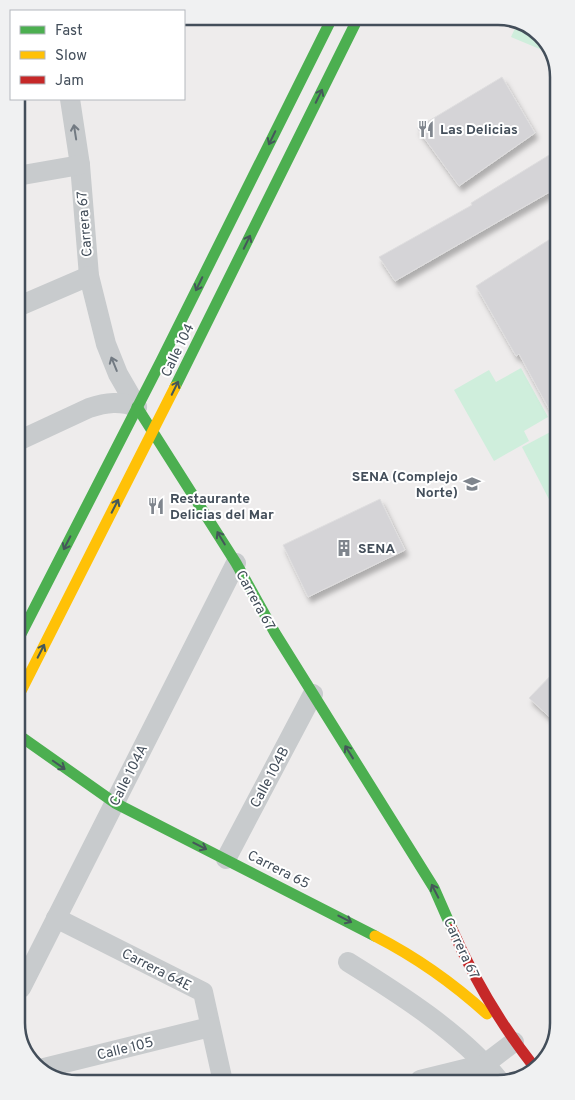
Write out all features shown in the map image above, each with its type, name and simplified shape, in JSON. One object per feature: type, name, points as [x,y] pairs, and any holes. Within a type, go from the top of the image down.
[{"type":"main road","name":"Calle 104","points":[[25,626],[138,407],[329,25]]},
{"type":"main road","name":"Calle 104","points":[[25,683],[153,431],[355,25]]},
{"type":"main road","name":"Carrera 67","points":[[138,407],[236,563],[270,626],[434,888],[470,970],[514,1042],[531,1063]]},
{"type":"main road","name":"Carrera 65","points":[[25,740],[114,803],[406,952],[460,990],[514,1042]]},
{"type":"street","name":"Carrera 67","points":[[70,100],[80,165],[89,276],[106,344],[118,374],[138,407]]},
{"type":"street","points":[[25,175],[80,165]]},
{"type":"street","points":[[25,304],[89,276]]},
{"type":"street","points":[[25,438],[100,404],[121,402],[138,407]]},
{"type":"street","name":"Calle 104A","points":[[25,980],[236,563]]},
{"type":"street","name":"Calle 104B","points":[[226,859],[313,694]]},
{"type":"street","name":"Carrera 64E","points":[[56,918],[203,992],[221,1075]]},
{"type":"street","points":[[348,962],[383,984],[447,1031],[485,1064],[495,1075]]},
{"type":"street","name":"Calle 105","points":[[49,1067],[210,1027]]},
{"type":"street","points":[[440,1075],[485,1064],[514,1042]]},
{"type":"green space","points":[[515,28],[521,30],[535,40],[542,50],[511,37]]},
{"type":"green space","points":[[521,368],[548,417],[524,431],[529,441],[494,461],[454,390],[489,370],[496,382]]},
{"type":"green space","points":[[550,432],[550,501],[522,447]]},
{"type":"building","points":[[502,77],[535,133],[459,186],[417,128]]},
{"type":"building","points":[[550,154],[550,192],[395,281],[379,257],[472,205],[471,203]]},
{"type":"building","points":[[550,239],[550,411],[519,354],[516,356],[476,286]]},
{"type":"building","name":"SENA","points":[[380,499],[405,550],[308,597],[283,545]]},
{"type":"building","points":[[550,676],[550,718],[529,698]]},
{"type":"traffic: fast","points":[[25,626],[161,361],[329,25]]},
{"type":"traffic: fast","points":[[175,387],[355,25]]},
{"type":"traffic: fast","points":[[137,407],[236,563],[275,633],[434,888],[452,929]]},
{"type":"traffic: fast","points":[[25,740],[115,803],[375,936]]},
{"type":"traffic: slow","points":[[25,683],[175,387]]},
{"type":"traffic: slow","points":[[375,936],[434,971],[487,1014]]},
{"type":"traffic: jam","points":[[452,929],[469,966],[489,1001],[531,1063]]},
{"type":"place","name":"Las Delicias","points":[[426,129]]},
{"type":"place","name":"SENA (Complejo Norte)","points":[[472,484]]},
{"type":"place","name":"Restaurante Delicias del Mar","points":[[156,506]]},
{"type":"place","name":"SENA","points":[[344,548]]}]
